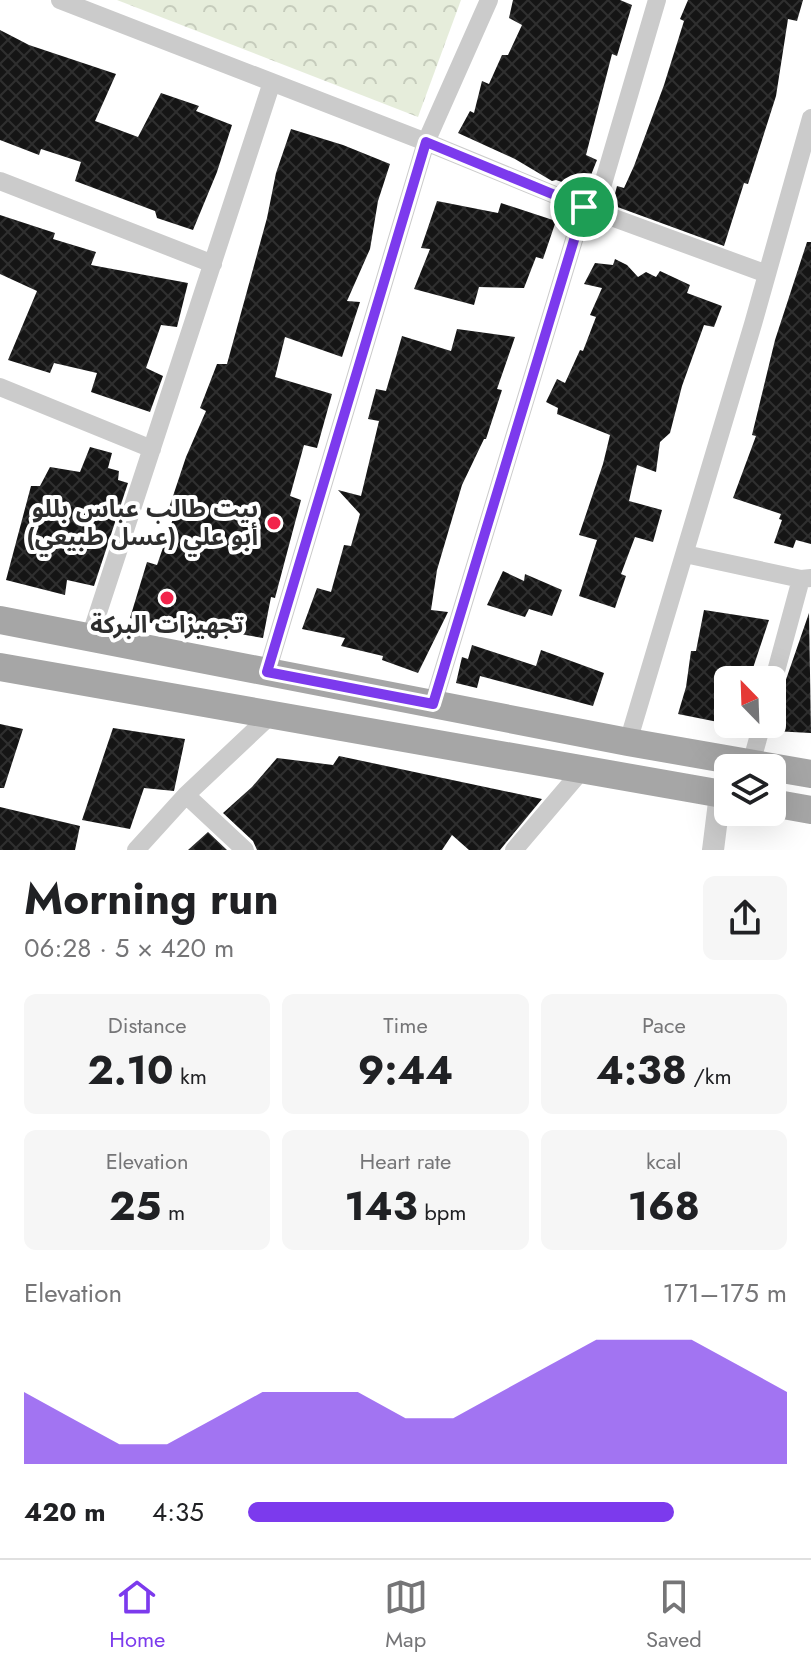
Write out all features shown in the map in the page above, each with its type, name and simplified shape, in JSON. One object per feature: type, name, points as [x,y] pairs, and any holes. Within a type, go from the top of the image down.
[{"type":"main road","points":[[0,620],[714,757]]},
{"type":"main road","points":[[0,667],[714,792]]},
{"type":"main road","points":[[786,770],[811,774]]},
{"type":"main road","points":[[786,806],[811,810]]},
{"type":"street","points":[[60,0],[590,209],[767,274]]},
{"type":"street","points":[[267,672],[426,142],[489,0]]},
{"type":"street","points":[[433,704],[657,0]]},
{"type":"street","points":[[90,637],[272,82]]},
{"type":"street","points":[[628,742],[811,118]]},
{"type":"street","points":[[0,181],[213,264]]},
{"type":"street","points":[[0,387],[152,449]]},
{"type":"street","points":[[685,554],[806,578],[778,666]]},
{"type":"street","points":[[136,850],[186,795],[271,715]]},
{"type":"street","points":[[514,850],[583,769]]},
{"type":"street","points":[[186,795],[245,850]]},
{"type":"street","points":[[713,850],[718,826]]},
{"type":"green space","points":[[117,0],[461,0],[418,117]]},
{"type":"building","points":[[513,0],[620,0],[632,5],[617,56],[612,54],[586,155],[597,160],[585,190],[552,181],[515,159],[458,133],[470,111],[474,113],[482,81],[489,84],[502,55],[508,55],[522,25],[509,18]]},
{"type":"building","points":[[688,0],[803,0],[797,21],[788,19],[776,96],[724,246],[612,205],[617,186],[624,188],[634,166],[664,85],[684,21],[680,19]]},
{"type":"building","points":[[0,30],[29,45],[116,74],[95,121],[138,137],[161,93],[199,106],[196,111],[232,125],[193,230],[157,218],[155,211],[75,181],[81,162],[41,149],[39,155],[0,140]]},
{"type":"building","points":[[291,129],[390,164],[378,201],[370,249],[347,301],[360,302],[342,357],[285,337],[275,377],[332,394],[317,448],[304,445],[290,496],[301,500],[275,598],[271,597],[263,638],[199,627],[194,633],[130,618],[147,562],[157,565],[175,513],[168,511],[206,411],[200,408],[217,364],[227,364],[267,218],[276,173]]},
{"type":"building","points":[[437,201],[498,213],[501,203],[556,221],[543,259],[536,257],[524,288],[479,287],[474,305],[414,289],[430,249],[421,248]]},
{"type":"building","points":[[0,215],[55,233],[53,239],[96,252],[91,265],[188,283],[177,327],[161,325],[146,368],[163,376],[150,412],[91,392],[97,373],[54,363],[50,373],[8,360],[37,291],[0,274]]},
{"type":"building","points":[[807,242],[811,242],[811,544],[796,540],[793,548],[774,543],[781,514],[733,498],[756,436],[752,435],[775,340]]},
{"type":"building","points":[[615,259],[627,265],[638,277],[646,272],[656,277],[660,271],[690,285],[687,293],[722,306],[714,327],[704,325],[682,386],[670,433],[660,442],[656,472],[637,465],[629,501],[662,510],[653,542],[635,537],[621,574],[626,576],[615,608],[579,596],[597,540],[579,535],[610,435],[557,414],[558,408],[546,402],[557,379],[565,383],[580,350],[583,351],[596,317],[590,315],[602,288],[584,284],[595,263],[613,265]]},
{"type":"building","points":[[457,329],[515,337],[497,389],[502,390],[486,439],[462,485],[437,570],[431,610],[448,612],[418,673],[382,660],[383,656],[341,646],[345,638],[302,629],[317,588],[331,592],[344,545],[351,546],[360,514],[338,490],[361,496],[379,421],[368,419],[376,389],[386,391],[402,336],[451,351]]},
{"type":"building","points":[[90,447],[112,453],[108,468],[119,471],[118,480],[128,483],[94,586],[67,580],[65,595],[6,580],[31,486],[40,486],[50,467],[80,472]]},
{"type":"building","points":[[503,571],[524,581],[525,574],[562,590],[552,616],[529,609],[525,617],[487,605]]},
{"type":"building","points":[[704,610],[769,620],[754,666],[714,666],[714,721],[678,714],[691,651],[696,651]]},
{"type":"building","points":[[809,613],[811,733],[786,732],[786,680]]},
{"type":"building","points":[[472,645],[536,666],[541,650],[604,673],[593,706],[480,676],[477,688],[456,683],[462,657],[468,659]]},
{"type":"building","points":[[0,724],[23,729],[4,788],[0,788]]},
{"type":"building","points":[[113,728],[185,739],[174,791],[144,788],[130,829],[82,820]]},
{"type":"building","points":[[339,756],[542,799],[500,850],[469,850],[452,835],[442,850],[257,850],[253,841],[223,813],[252,787],[277,758],[333,765]]},
{"type":"building","points":[[0,807],[80,826],[75,850],[0,850]]},
{"type":"building","points":[[208,832],[227,850],[188,850]]},
{"type":"place","name":"بيت طالب عباس بللو أبو علي (عسل طبيعي)","points":[[274,523]]},
{"type":"place","name":"تجهيزات البركة","points":[[167,598]]},
{"type":"route","points":[[426,142],[584,207],[433,704],[267,672],[426,142]]}]
